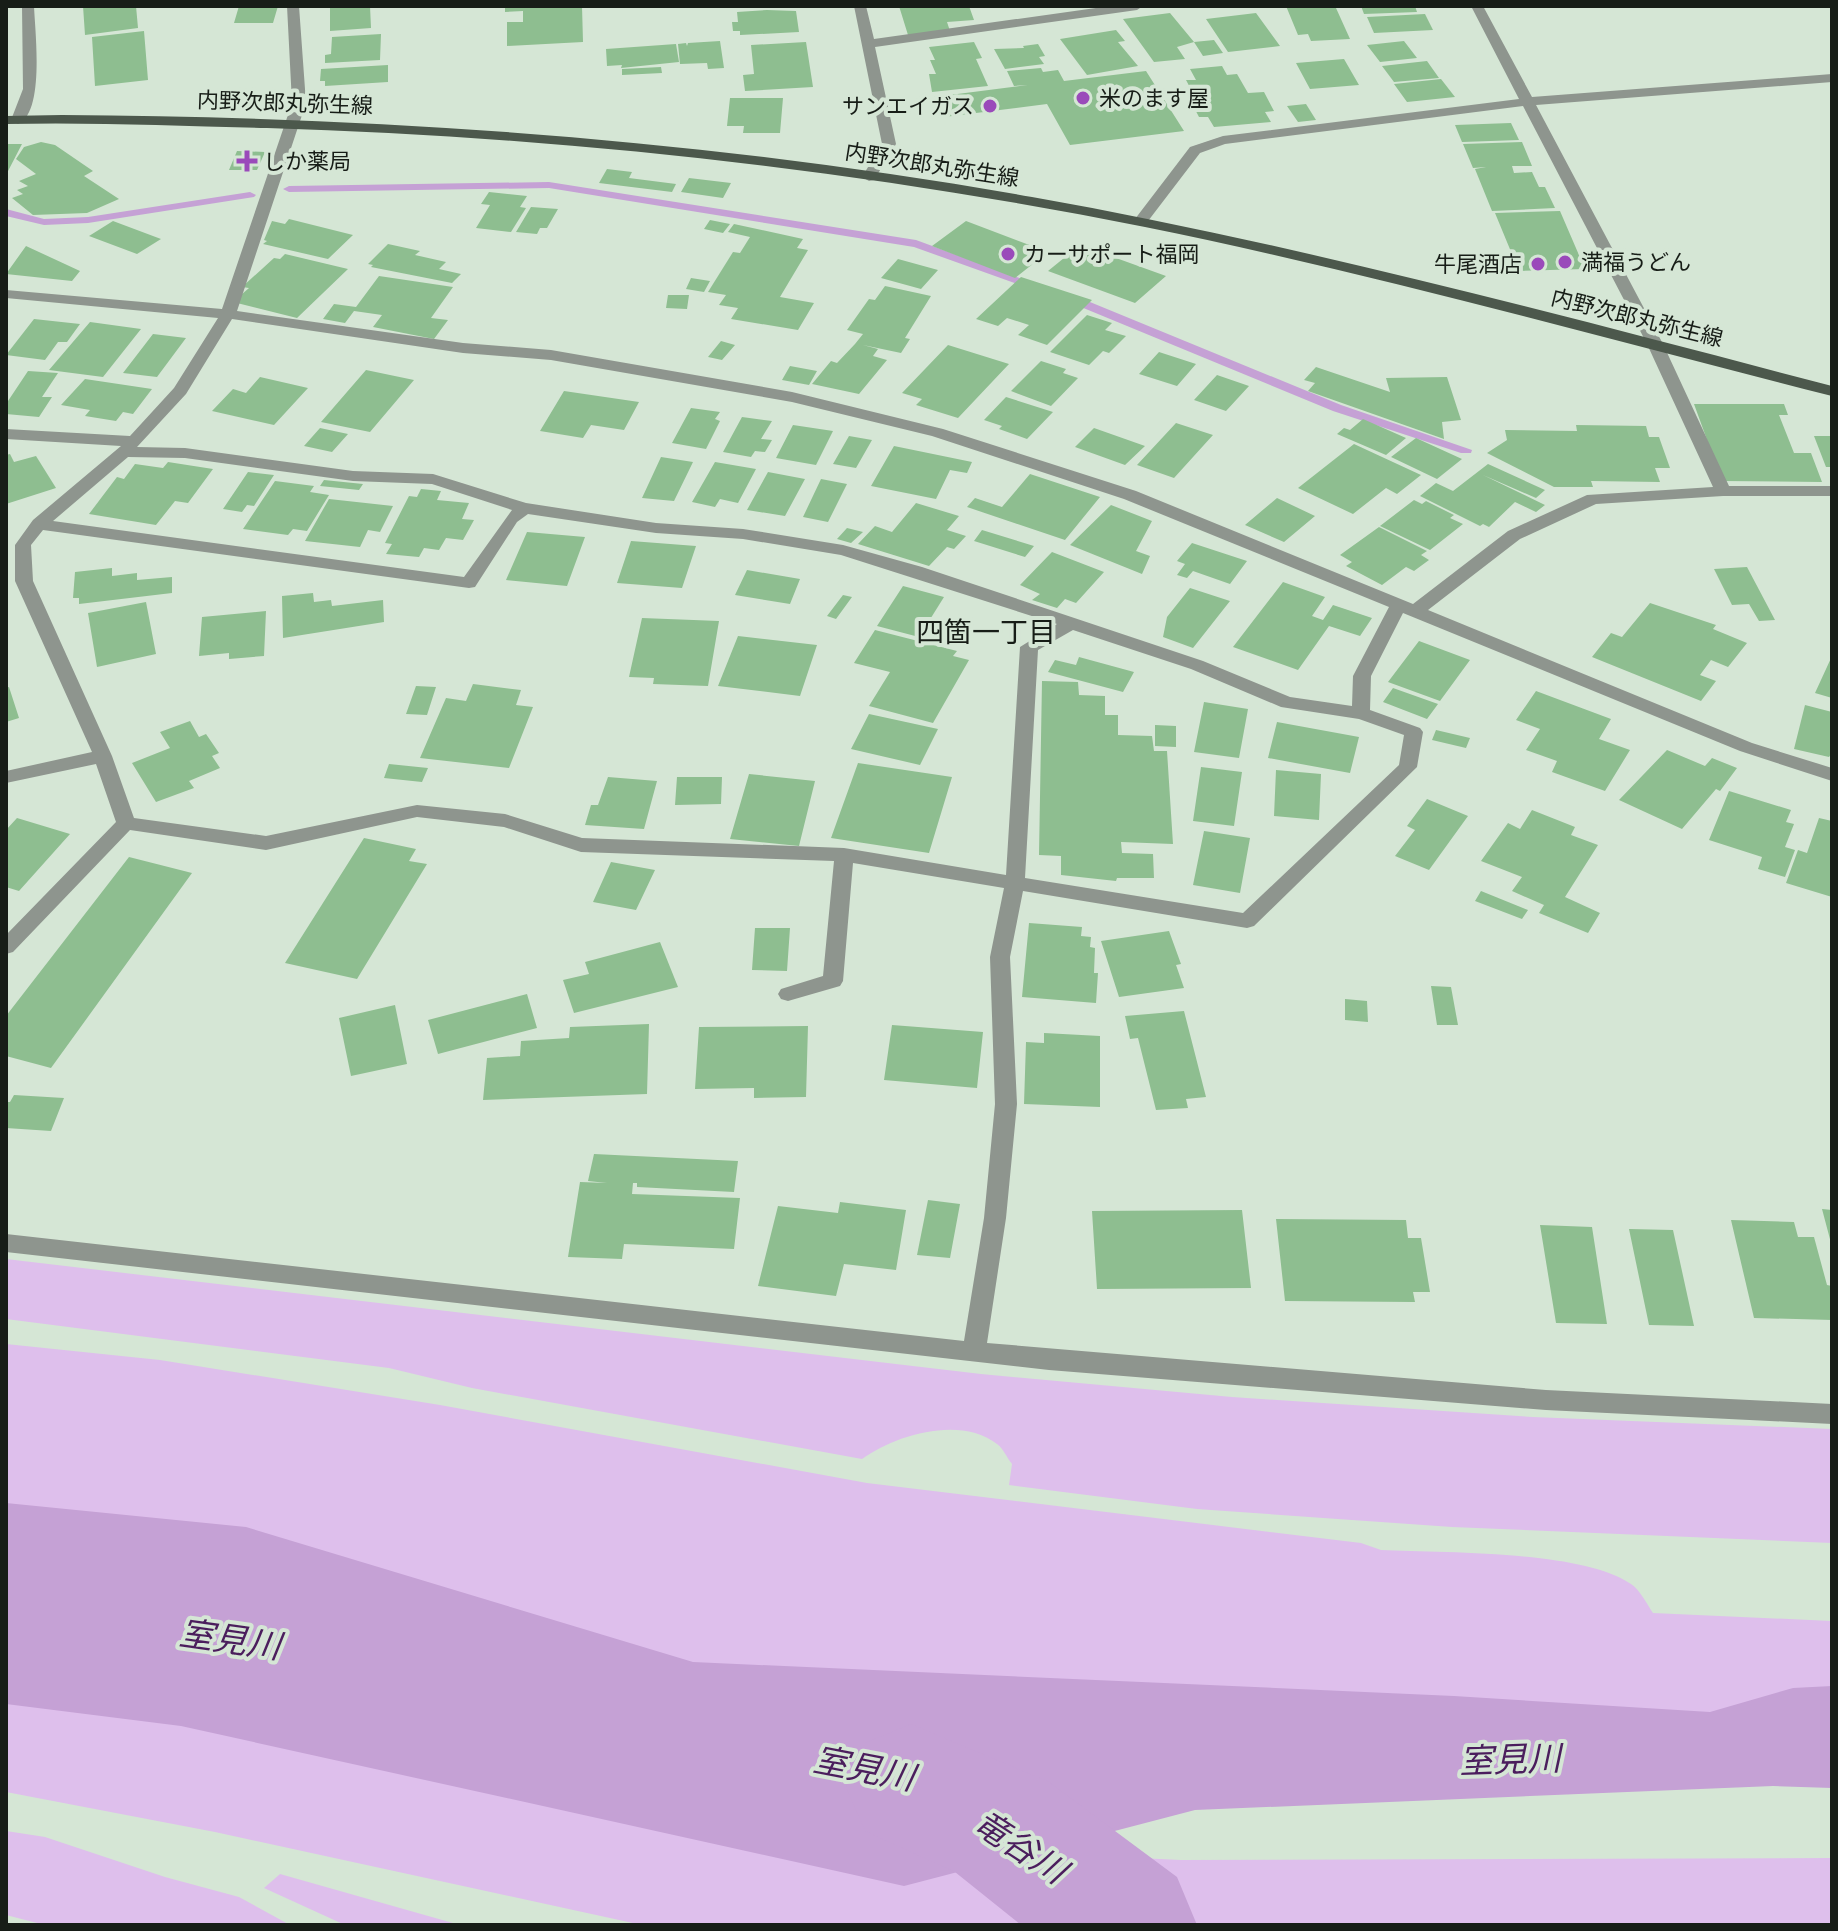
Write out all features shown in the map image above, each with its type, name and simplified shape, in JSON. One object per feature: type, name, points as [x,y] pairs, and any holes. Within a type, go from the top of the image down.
[{"type":"main road","name":"内野次郎丸弥生線","points":[[12,120],[290,124],[583,141],[869,177],[1140,222],[1314,260],[1832,391]]},
{"type":"street","points":[[12,120],[30,89],[28,6]]},
{"type":"street","points":[[126,823],[103,756],[24,581],[15,546],[129,447],[180,391],[228,314],[299,103],[293,6]]},
{"type":"street","points":[[860,6],[889,144],[869,177]]},
{"type":"street","points":[[868,44],[1137,6]]},
{"type":"street","points":[[1477,6],[1655,344],[1723,491]]},
{"type":"street","points":[[1140,222],[1195,150],[1223,140],[1526,102],[1832,78]]},
{"type":"street","points":[[6,294],[228,314],[463,348],[551,355],[792,397],[937,432],[1130,495],[1746,747],[1832,775]]},
{"type":"street","points":[[6,434],[89,441],[353,476],[433,479],[524,508],[656,528],[743,534],[843,550],[916,571],[1197,665],[1287,703],[1361,713],[1414,732],[1408,767],[1247,921],[844,855],[581,845],[505,821],[417,811],[266,843],[126,823]]},
{"type":"street","points":[[1361,713],[1362,676],[1406,610],[1514,535],[1593,499],[1723,491],[1832,491]]},
{"type":"street","points":[[39,524],[469,583],[511,519],[524,508]]},
{"type":"street","points":[[974,1352],[995,1218],[1006,1104],[1000,957],[1015,881],[1029,647],[1070,624]]},
{"type":"street","points":[[6,777],[103,756]]},
{"type":"street","points":[[6,947],[126,823]]},
{"type":"street","points":[[788,994],[833,981],[844,855]]},
{"type":"street","points":[[6,1243],[974,1352],[1546,1400],[1832,1414]]},
{"type":"shaded area","points":[[6,1259],[981,1374],[1232,1397],[1533,1417],[1832,1429],[1832,1543],[1452,1527],[1197,1509],[1009,1485],[1012,1464],[1001,1448],[982,1435],[965,1431],[947,1430],[909,1436],[862,1459],[472,1388],[389,1368],[6,1319]]},
{"type":"shaded area","points":[[6,1344],[160,1360],[440,1405],[867,1483],[1361,1543],[1381,1550],[1511,1555],[1580,1565],[1631,1584],[1653,1613],[1832,1621],[1832,1717],[688,1688],[6,1545]]},
{"type":"shaded area","points":[[6,1678],[901,1847],[1181,1860],[1832,1858],[1832,1925],[642,1925],[215,1832],[6,1792]]},
{"type":"shaded area","points":[[6,1831],[45,1837],[165,1877],[239,1897],[290,1925],[45,1925],[6,1915]]},
{"type":"shaded area","points":[[280,1874],[460,1925],[345,1925],[264,1888]]},
{"type":"water","name":"室見川","points":[[6,1503],[246,1527],[693,1662],[1454,1696],[1710,1712],[1793,1688],[1832,1686],[1832,1788],[1773,1786],[1195,1810],[904,1886],[181,1726],[6,1704]]},
{"type":"building","points":[[83,6],[136,6],[138,28],[85,35]]},
{"type":"building","points":[[239,6],[278,6],[273,23],[234,23]]},
{"type":"building","points":[[370,6],[371,28],[330,31],[330,7]]},
{"type":"building","points":[[505,6],[582,6],[583,42],[507,46],[507,22],[523,22],[523,11],[505,12]]},
{"type":"building","points":[[899,6],[969,6],[974,20],[947,22],[950,31],[908,35]]},
{"type":"building","points":[[1286,6],[1336,8],[1350,39],[1311,41],[1308,34],[1298,35]]},
{"type":"building","points":[[1361,6],[1415,6],[1417,12],[1364,14]]},
{"type":"building","points":[[796,11],[799,32],[740,35],[740,31],[733,31],[732,22],[738,22],[737,12]]},
{"type":"building","points":[[1170,13],[1194,42],[1177,47],[1185,59],[1154,62],[1123,19]]},
{"type":"building","points":[[1256,13],[1280,46],[1228,52],[1206,19]]},
{"type":"building","points":[[1425,14],[1433,30],[1374,33],[1367,17]]},
{"type":"building","points":[[1116,30],[1125,41],[1118,42],[1138,66],[1087,75],[1060,39]]},
{"type":"building","points":[[144,31],[148,80],[95,86],[92,37]]},
{"type":"building","points":[[381,34],[380,60],[325,63],[325,55],[331,54],[332,37]]},
{"type":"building","points":[[1214,40],[1223,53],[1203,56],[1194,42]]},
{"type":"building","points":[[720,41],[724,68],[708,69],[707,63],[680,64],[678,44],[686,43],[687,46],[688,43]]},
{"type":"building","points":[[1404,41],[1417,58],[1380,62],[1367,45]]},
{"type":"building","points":[[806,42],[813,87],[745,91],[743,75],[754,74],[751,45]]},
{"type":"building","points":[[974,42],[982,58],[976,59],[988,86],[932,92],[929,74],[936,74],[930,60],[935,60],[929,47]]},
{"type":"building","points":[[676,44],[679,62],[621,68],[622,65],[607,66],[606,49]]},
{"type":"building","points":[[1038,44],[1045,56],[1039,57],[1044,64],[1005,69],[994,49],[1024,48]]},
{"type":"building","points":[[1344,59],[1359,85],[1310,89],[1296,63]]},
{"type":"building","points":[[1427,61],[1439,78],[1394,82],[1382,66]]},
{"type":"building","points":[[388,65],[388,82],[325,86],[325,81],[320,81],[321,69]]},
{"type":"building","points":[[1222,66],[1227,75],[1237,74],[1248,93],[1264,92],[1274,111],[1265,112],[1271,122],[1214,127],[1208,117],[1199,117],[1188,96],[1194,95],[1186,80],[1196,80],[1190,69]]},
{"type":"building","points":[[661,67],[662,73],[622,75],[622,69]]},
{"type":"building","points":[[1041,68],[1043,72],[1058,70],[1064,81],[1146,71],[1184,131],[1070,145],[1047,104],[944,117],[934,97],[1028,85],[1014,86],[1007,71]]},
{"type":"building","points":[[1441,79],[1455,97],[1407,102],[1394,84]]},
{"type":"building","points":[[730,98],[783,98],[780,133],[743,133],[744,126],[727,126]]},
{"type":"building","points":[[1306,104],[1316,120],[1298,122],[1287,106]]},
{"type":"building","points":[[1511,123],[1519,140],[1462,142],[1455,125]]},
{"type":"building","points":[[41,142],[55,145],[93,171],[84,176],[119,199],[87,213],[33,215],[12,198],[23,194],[17,190],[28,186],[19,181],[36,174],[16,159],[24,147]]},
{"type":"building","points":[[1522,142],[1532,166],[1512,166],[1514,173],[1532,172],[1539,187],[1545,187],[1555,208],[1492,211],[1475,169],[1486,167],[1473,168],[1463,144]]},
{"type":"building","points":[[6,144],[22,144],[6,175]]},
{"type":"building","name":"しか薬局","points":[[237,151],[265,152],[257,170],[229,170]]},
{"type":"building","points":[[607,169],[632,172],[629,178],[676,184],[672,192],[599,183]]},
{"type":"building","points":[[689,178],[731,183],[723,198],[681,192]]},
{"type":"building","points":[[489,192],[527,196],[520,207],[526,208],[511,232],[476,228],[490,205],[481,204]]},
{"type":"building","points":[[531,207],[558,209],[547,228],[540,228],[537,234],[516,232]]},
{"type":"building","points":[[1560,211],[1585,269],[1519,271],[1495,213]]},
{"type":"building","points":[[289,219],[353,235],[328,259],[263,244],[267,241],[264,240],[272,221],[285,224]]},
{"type":"building","points":[[710,220],[730,224],[723,233],[704,229]]},
{"type":"building","points":[[113,221],[161,239],[137,254],[89,236]]},
{"type":"building","points":[[966,221],[1048,252],[1015,278],[932,246]]},
{"type":"building","points":[[734,224],[803,239],[797,248],[808,250],[780,297],[814,303],[798,330],[731,319],[738,308],[719,305],[726,295],[708,292],[733,252],[740,253],[750,237],[728,232]]},
{"type":"building","points":[[388,244],[420,251],[415,255],[446,262],[439,269],[461,274],[452,283],[371,267],[373,265],[368,264]]},
{"type":"building","points":[[1080,245],[1166,276],[1135,303],[1048,271]]},
{"type":"building","points":[[26,246],[80,271],[72,281],[6,274]]},
{"type":"building","points":[[285,254],[348,269],[297,318],[233,302],[249,288],[242,287],[274,258],[280,259]]},
{"type":"building","points":[[898,259],[938,270],[921,289],[881,278]]},
{"type":"building","points":[[379,276],[453,287],[431,318],[448,320],[434,339],[373,327],[382,315],[354,311],[345,323],[323,319],[334,304],[356,307]]},
{"type":"building","points":[[1021,277],[1092,300],[1047,345],[1018,335],[1029,325],[1007,318],[998,326],[976,319]]},
{"type":"building","points":[[691,278],[710,281],[704,292],[686,289]]},
{"type":"building","points":[[885,286],[931,296],[905,338],[910,339],[901,353],[863,345],[878,349],[873,356],[887,360],[859,394],[812,384],[831,361],[837,363],[863,334],[847,330],[869,299],[875,300]]},
{"type":"building","points":[[668,295],[689,295],[687,309],[666,308]]},
{"type":"building","points":[[1087,315],[1112,323],[1105,330],[1126,336],[1109,353],[1103,351],[1089,365],[1050,352]]},
{"type":"building","points":[[34,319],[80,324],[67,342],[58,342],[45,360],[6,355]]},
{"type":"building","points":[[90,322],[141,329],[103,377],[49,370]]},
{"type":"building","points":[[153,334],[186,338],[157,377],[123,373]]},
{"type":"building","points":[[721,341],[735,345],[722,360],[708,357]]},
{"type":"building","points":[[948,345],[1009,364],[958,418],[916,405],[922,399],[902,393]]},
{"type":"building","points":[[1159,352],[1196,364],[1177,386],[1139,374]]},
{"type":"building","points":[[1041,361],[1066,369],[1063,373],[1078,378],[1051,406],[1011,391]]},
{"type":"building","points":[[790,366],[817,371],[809,385],[782,380]]},
{"type":"building","points":[[1316,367],[1390,392],[1386,378],[1447,377],[1461,420],[1442,422],[1444,439],[1308,391],[1315,383],[1304,380]]},
{"type":"building","points":[[366,370],[414,380],[370,432],[321,422]]},
{"type":"building","points":[[28,371],[58,373],[42,397],[52,397],[39,417],[6,414],[6,404]]},
{"type":"building","points":[[1217,375],[1249,386],[1226,411],[1194,400]]},
{"type":"building","points":[[260,377],[308,388],[274,425],[212,411],[233,389],[246,393]]},
{"type":"building","points":[[85,379],[152,389],[133,414],[123,412],[116,421],[85,416],[90,410],[61,405]]},
{"type":"building","points":[[564,391],[639,402],[624,430],[591,425],[583,438],[540,431]]},
{"type":"building","points":[[1006,397],[1053,412],[1027,439],[984,420]]},
{"type":"building","points":[[1694,404],[1784,404],[1788,415],[1779,415],[1794,453],[1811,453],[1822,482],[1722,481]]},
{"type":"building","points":[[691,408],[720,412],[715,419],[720,421],[706,449],[672,443]]},
{"type":"building","points":[[742,417],[772,421],[761,439],[772,440],[765,452],[755,451],[751,457],[723,452]]},
{"type":"building","points":[[1363,419],[1406,438],[1386,455],[1337,434],[1344,428],[1350,430]]},
{"type":"building","points":[[1176,423],[1213,435],[1174,478],[1137,465]]},
{"type":"building","points":[[793,425],[833,431],[816,465],[776,458]]},
{"type":"building","points":[[1576,425],[1646,426],[1649,437],[1659,437],[1670,468],[1655,468],[1660,482],[1591,481],[1593,487],[1554,487],[1487,453],[1507,440],[1505,430],[1577,431]]},
{"type":"building","points":[[320,428],[348,434],[332,452],[304,446]]},
{"type":"building","points":[[1094,428],[1145,446],[1125,465],[1075,447]]},
{"type":"building","points":[[849,436],[872,440],[856,468],[833,464]]},
{"type":"building","points":[[1814,436],[1832,436],[1832,467],[1826,467]]},
{"type":"building","points":[[1416,438],[1462,459],[1437,479],[1391,457]]},
{"type":"building","points":[[1354,444],[1421,475],[1397,494],[1386,488],[1353,514],[1298,488]]},
{"type":"building","points":[[894,446],[972,462],[967,473],[950,470],[936,499],[871,486]]},
{"type":"building","points":[[10,454],[14,462],[36,456],[56,488],[6,504],[6,455]]},
{"type":"building","points":[[661,457],[693,462],[674,501],[642,498]]},
{"type":"building","points":[[168,462],[213,469],[188,503],[175,501],[156,525],[89,514],[117,477],[124,479],[135,464],[163,468]]},
{"type":"building","points":[[715,462],[756,469],[738,503],[720,499],[715,507],[692,502]]},
{"type":"building","points":[[1488,464],[1545,490],[1536,498],[1483,475],[1545,505],[1536,512],[1515,502],[1489,527],[1480,526],[1420,496],[1436,483],[1453,491]]},
{"type":"building","points":[[248,472],[274,475],[254,506],[247,505],[242,512],[223,509]]},
{"type":"building","points":[[768,472],[805,479],[785,516],[747,510]]},
{"type":"building","points":[[1030,474],[1100,497],[1065,540],[967,507],[975,498],[1002,507]]},
{"type":"building","points":[[821,479],[847,484],[828,522],[803,517]]},
{"type":"building","points":[[324,480],[363,484],[359,490],[320,486]]},
{"type":"building","points":[[275,481],[314,486],[310,492],[329,495],[307,531],[293,529],[288,535],[243,529]]},
{"type":"building","points":[[421,489],[441,491],[437,500],[469,503],[462,519],[474,520],[463,540],[446,538],[439,550],[424,548],[419,557],[386,554],[392,544],[385,543],[409,496],[417,497]]},
{"type":"building","points":[[1277,498],[1315,516],[1284,542],[1245,525]]},
{"type":"building","points":[[329,499],[393,506],[380,532],[368,530],[360,547],[305,541]]},
{"type":"building","points":[[1414,500],[1422,504],[1426,501],[1454,515],[1450,518],[1463,524],[1430,550],[1380,526]]},
{"type":"building","points":[[916,503],[959,516],[947,530],[966,536],[954,549],[947,547],[929,566],[858,544],[875,526],[892,532]]},
{"type":"building","points":[[1111,505],[1152,521],[1136,551],[1150,556],[1142,574],[1070,545]]},
{"type":"building","points":[[1379,527],[1427,551],[1421,555],[1429,560],[1414,571],[1406,567],[1382,585],[1346,566],[1352,562],[1340,555]]},
{"type":"building","points":[[847,528],[863,532],[851,543],[837,539]]},
{"type":"building","points":[[982,530],[1034,546],[1025,557],[974,541]]},
{"type":"building","points":[[527,532],[585,537],[567,586],[506,580]]},
{"type":"building","points":[[631,541],[696,546],[682,588],[617,583]]},
{"type":"building","points":[[1192,543],[1247,561],[1230,584],[1193,571],[1187,578],[1177,575],[1185,564],[1177,561]]},
{"type":"building","points":[[1052,552],[1104,572],[1076,603],[1065,599],[1057,608],[1032,600],[1040,594],[1020,585]]},
{"type":"building","points":[[1747,567],[1775,620],[1759,621],[1749,604],[1732,605],[1714,569]]},
{"type":"building","points":[[112,568],[112,576],[137,573],[137,580],[172,577],[172,593],[79,604],[79,598],[73,598],[75,572]]},
{"type":"building","points":[[747,570],[800,579],[790,604],[735,595]]},
{"type":"building","points":[[1283,582],[1325,597],[1312,616],[1323,620],[1333,605],[1372,618],[1360,636],[1329,626],[1298,670],[1233,647]]},
{"type":"building","points":[[903,586],[944,597],[919,637],[877,626]]},
{"type":"building","points":[[1190,588],[1230,601],[1193,648],[1163,637],[1167,617]]},
{"type":"building","points":[[313,593],[314,602],[331,600],[332,606],[383,600],[384,622],[283,638],[282,596]]},
{"type":"building","points":[[843,595],[852,597],[836,619],[827,616]]},
{"type":"building","points":[[146,602],[156,654],[97,667],[88,613]]},
{"type":"building","points":[[1650,603],[1716,625],[1713,629],[1747,643],[1728,667],[1711,660],[1700,675],[1716,681],[1701,701],[1592,657],[1611,633],[1622,637]]},
{"type":"building","points":[[266,611],[264,656],[229,659],[229,653],[199,656],[202,617]]},
{"type":"building","points":[[642,618],[719,621],[708,686],[653,684],[654,678],[629,677]]},
{"type":"building","points":[[875,630],[957,651],[953,656],[969,660],[933,723],[869,706],[890,672],[854,663]]},
{"type":"building","points":[[738,636],[817,645],[800,696],[718,686]]},
{"type":"building","points":[[1419,641],[1470,660],[1440,701],[1388,682]]},
{"type":"building","points":[[1832,656],[1832,698],[1815,693]]},
{"type":"building","points":[[1079,657],[1134,672],[1123,692],[1048,672],[1055,660],[1076,665]]},
{"type":"building","points":[[1042,681],[1078,682],[1079,695],[1105,696],[1105,715],[1118,715],[1118,735],[1152,736],[1154,751],[1167,751],[1173,844],[1121,842],[1122,853],[1153,854],[1154,878],[1117,878],[1116,881],[1061,875],[1061,856],[1039,855]]},
{"type":"building","points":[[473,684],[521,690],[516,705],[533,707],[509,768],[420,758],[446,698],[466,701]]},
{"type":"building","points":[[416,686],[436,687],[427,715],[406,714]]},
{"type":"building","points":[[9,687],[19,718],[6,722],[6,688]]},
{"type":"building","points":[[1393,688],[1438,704],[1427,719],[1383,702]]},
{"type":"building","points":[[1536,691],[1611,719],[1599,739],[1630,750],[1605,791],[1552,772],[1557,761],[1526,750],[1540,729],[1516,720]]},
{"type":"building","points":[[1204,702],[1248,709],[1239,758],[1194,752]]},
{"type":"building","points":[[1805,705],[1832,712],[1832,753],[1829,757],[1794,749]]},
{"type":"building","points":[[869,714],[938,729],[920,765],[851,749]]},
{"type":"building","points":[[190,721],[199,737],[206,734],[219,753],[212,756],[220,768],[189,781],[194,788],[156,802],[132,763],[170,748],[160,732]]},
{"type":"building","points":[[1277,722],[1359,737],[1350,773],[1268,758]]},
{"type":"building","points":[[1155,725],[1176,726],[1176,747],[1155,746]]},
{"type":"building","points":[[1436,730],[1470,738],[1466,748],[1432,740]]},
{"type":"building","points":[[1667,750],[1705,766],[1712,758],[1737,768],[1720,791],[1716,789],[1682,829],[1619,800]]},
{"type":"building","points":[[858,763],[952,777],[929,853],[831,838]]},
{"type":"building","points":[[389,764],[428,768],[422,782],[384,778]]},
{"type":"building","points":[[1201,767],[1242,772],[1234,826],[1193,821]]},
{"type":"building","points":[[1276,770],[1321,774],[1319,820],[1274,816]]},
{"type":"building","points":[[749,774],[815,781],[799,846],[730,839]]},
{"type":"building","points":[[608,777],[657,781],[644,829],[585,825],[591,805],[598,805]]},
{"type":"building","points":[[677,777],[722,777],[721,804],[675,805]]},
{"type":"building","points":[[1729,791],[1791,810],[1786,822],[1794,824],[1785,847],[1795,850],[1785,877],[1758,869],[1762,857],[1709,840]]},
{"type":"building","points":[[1427,799],[1468,816],[1429,870],[1395,856],[1415,830],[1407,826]]},
{"type":"building","points":[[1532,810],[1575,827],[1571,835],[1598,845],[1565,897],[1600,913],[1588,933],[1539,913],[1544,905],[1512,891],[1522,877],[1481,861],[1508,823],[1520,829]]},
{"type":"building","points":[[17,818],[70,834],[19,891],[6,887],[6,830]]},
{"type":"building","points":[[1819,818],[1832,821],[1832,897],[1786,883],[1798,850],[1807,853]]},
{"type":"building","points":[[1204,831],[1250,838],[1240,893],[1193,885]]},
{"type":"building","points":[[364,838],[416,849],[409,861],[427,864],[357,979],[285,963]]},
{"type":"building","points":[[129,857],[192,873],[51,1068],[6,1056],[6,1016]]},
{"type":"building","points":[[611,862],[655,870],[636,910],[593,902]]},
{"type":"building","points":[[1481,891],[1528,910],[1522,919],[1475,901]]},
{"type":"building","points":[[1029,923],[1082,927],[1081,936],[1091,937],[1090,947],[1095,948],[1094,973],[1098,973],[1096,1003],[1022,997]]},
{"type":"building","points":[[755,928],[790,928],[787,971],[752,970]]},
{"type":"building","points":[[1169,931],[1181,964],[1176,965],[1184,988],[1119,997],[1101,941]]},
{"type":"building","points":[[660,942],[678,987],[574,1013],[563,980],[589,974],[585,962]]},
{"type":"building","points":[[1431,986],[1451,987],[1458,1025],[1437,1025]]},
{"type":"building","points":[[527,994],[537,1028],[438,1054],[428,1020]]},
{"type":"building","points":[[1345,999],[1367,1001],[1368,1022],[1345,1020]]},
{"type":"building","points":[[395,1005],[407,1064],[351,1076],[339,1018]]},
{"type":"building","points":[[1184,1011],[1206,1097],[1186,1099],[1188,1108],[1156,1110],[1138,1038],[1130,1039],[1125,1016]]},
{"type":"building","points":[[649,1024],[647,1094],[483,1100],[487,1058],[520,1056],[521,1041],[569,1038],[570,1027]]},
{"type":"building","points":[[892,1025],[983,1032],[977,1088],[884,1080]]},
{"type":"building","points":[[808,1026],[806,1097],[754,1098],[754,1088],[695,1089],[699,1027]]},
{"type":"building","points":[[1044,1033],[1100,1036],[1100,1107],[1024,1104],[1026,1042],[1044,1043]]},
{"type":"building","points":[[14,1095],[64,1098],[51,1131],[6,1128],[6,1102],[10,1102]]},
{"type":"building","points":[[594,1154],[738,1161],[734,1192],[637,1187],[637,1183],[633,1183],[632,1194],[740,1198],[734,1249],[624,1244],[622,1259],[568,1257],[580,1182],[607,1183],[588,1181]]},
{"type":"building","points":[[928,1200],[960,1204],[950,1258],[917,1255]]},
{"type":"building","points":[[840,1202],[906,1210],[896,1270],[844,1264],[836,1296],[758,1286],[778,1206],[838,1213]]},
{"type":"building","points":[[1822,1209],[1832,1210],[1831,1243]]},
{"type":"building","points":[[1242,1210],[1251,1288],[1097,1289],[1092,1211]]},
{"type":"building","points":[[1276,1219],[1406,1220],[1408,1238],[1421,1238],[1430,1292],[1413,1292],[1415,1302],[1285,1301]]},
{"type":"building","points":[[1731,1220],[1794,1222],[1798,1237],[1814,1237],[1827,1285],[1832,1286],[1832,1320],[1754,1318]]},
{"type":"building","points":[[1540,1225],[1592,1227],[1607,1324],[1556,1323]]},
{"type":"building","points":[[1629,1229],[1673,1230],[1694,1326],[1649,1325]]},
{"type":"waterway","points":[[289,189],[549,185],[916,244],[1038,287]]},
{"type":"waterway","points":[[6,212],[44,222],[88,220],[250,195]]},
{"type":"waterway","points":[[1068,297],[1337,408],[1466,450]]},
{"type":"waterway","name":"竜谷川","points":[[911,1787],[1002,1827],[1129,1925]]},
{"type":"place","name":"米のます屋","points":[[1083,98]]},
{"type":"place","name":"サンエイガス","points":[[990,106]]},
{"type":"place","name":"しか薬局","points":[[247,161]]},
{"type":"place","name":"カーサポート福岡","points":[[1008,254]]},
{"type":"place","name":"満福うどん","points":[[1565,262]]},
{"type":"place","name":"牛尾酒店","points":[[1538,264]]},
{"type":"district","name":"四箇一丁目","points":[[986,632]]}]
